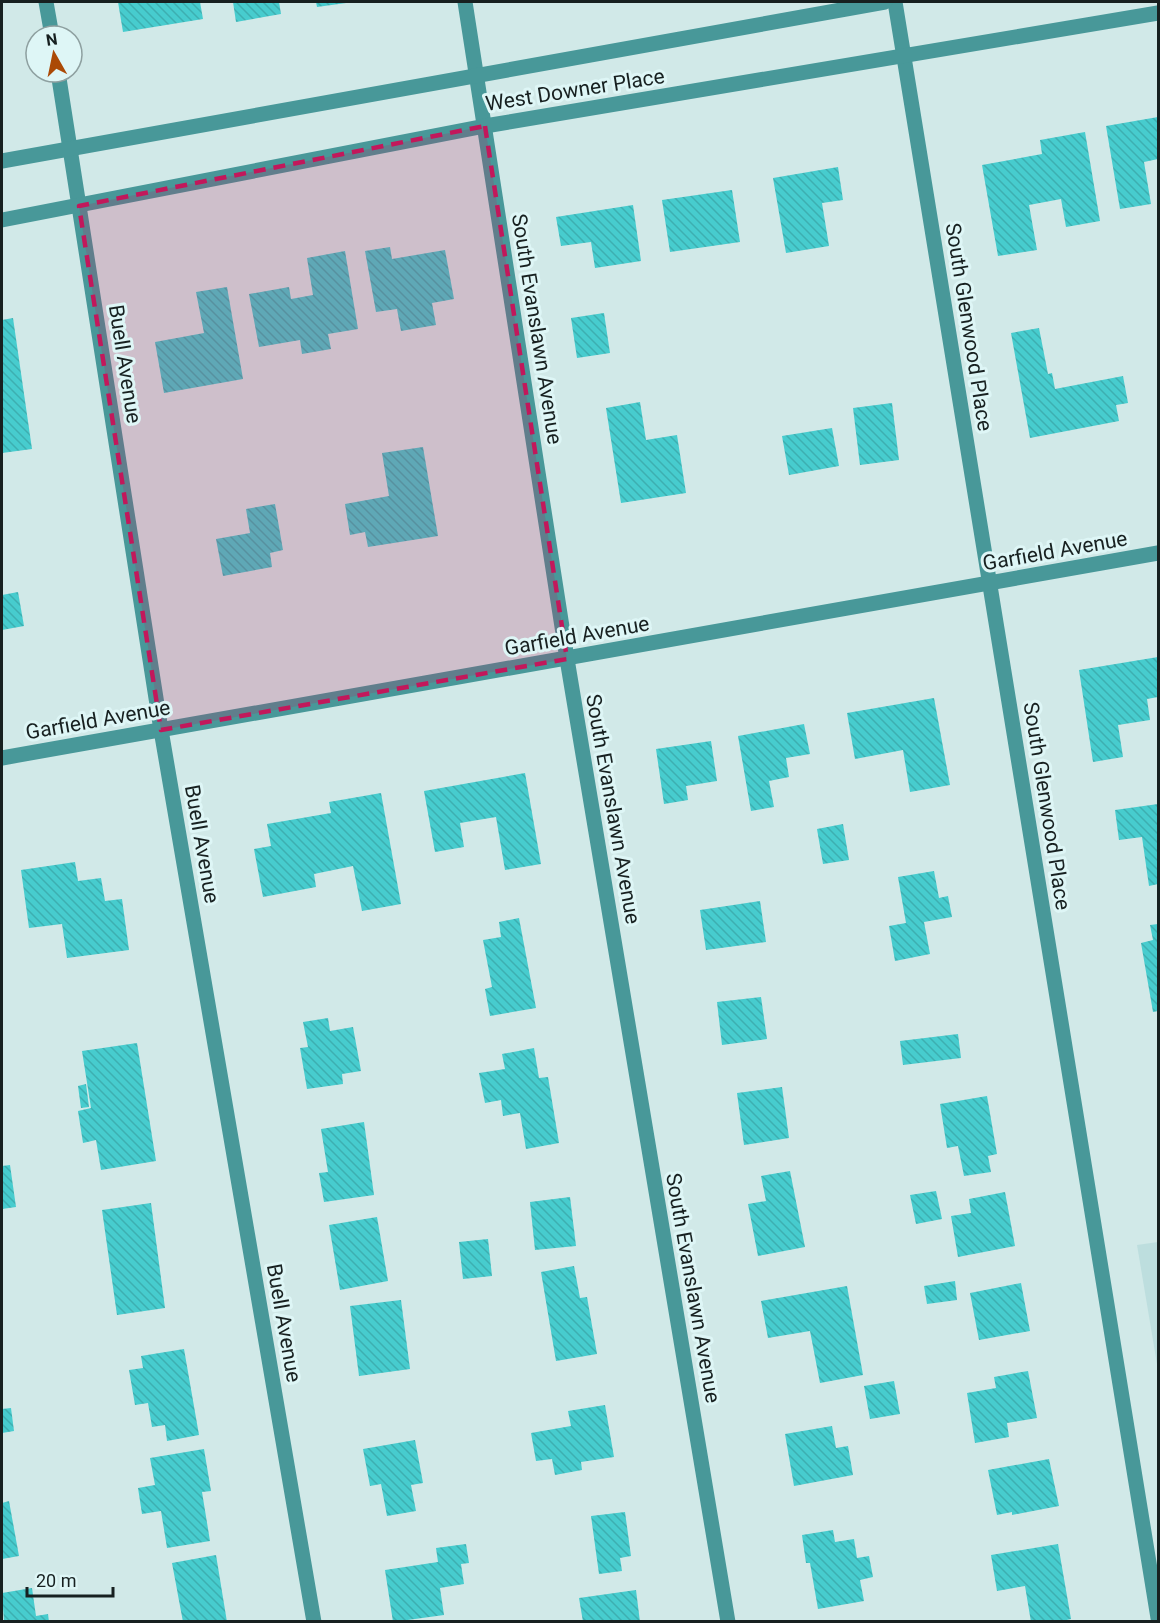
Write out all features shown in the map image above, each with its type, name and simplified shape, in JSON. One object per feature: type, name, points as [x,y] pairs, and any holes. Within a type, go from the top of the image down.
[{"type":"street","points":[[46,2],[50,24]]},
{"type":"street","name":"South Evanslawn Avenue","points":[[465,2],[567,659],[728,1622]]},
{"type":"street","name":"West Downer Place","points":[[2,161],[885,2]]},
{"type":"street","name":"South Glenwood Place","points":[[895,2],[1158,1618]]},
{"type":"street","name":"West Downer Place","points":[[2,220],[485,126],[1158,13]]},
{"type":"street","name":"Buell Avenue","points":[[60,84],[161,730],[314,1622]]},
{"type":"street","name":"Garfield Avenue","points":[[2,758],[1158,553]]},
{"type":"highlighted area","points":[[485,126],[567,659],[161,730],[79,206]]},
{"type":"shaded area","points":[[1158,1242],[1158,1370],[1137,1245]]},
{"type":"building","points":[[118,2],[200,2],[203,19],[123,32]]},
{"type":"building","points":[[233,2],[279,2],[281,14],[236,22]]},
{"type":"building","points":[[316,2],[346,2],[346,3],[317,7]]},
{"type":"building","points":[[1158,117],[1158,159],[1144,162],[1151,204],[1120,209],[1106,126]]},
{"type":"building","points":[[1085,132],[1100,221],[1066,227],[1061,199],[1029,205],[1037,250],[998,256],[982,165],[1042,154],[1040,140]]},
{"type":"building","points":[[838,167],[843,200],[822,203],[829,246],[786,253],[773,178]]},
{"type":"building","points":[[732,190],[740,242],[670,252],[662,200]]},
{"type":"building","points":[[633,205],[641,261],[595,268],[591,242],[561,246],[556,217]]},
{"type":"building","points":[[390,247],[392,259],[445,250],[454,299],[432,303],[436,325],[401,331],[397,309],[376,312],[365,251]]},
{"type":"building","points":[[345,251],[358,329],[328,334],[331,349],[302,354],[300,340],[259,347],[249,294],[289,287],[291,299],[313,295],[307,258]]},
{"type":"building","points":[[227,287],[243,379],[164,393],[155,342],[204,333],[196,292]]},
{"type":"building","points":[[604,313],[610,353],[577,358],[571,318]]},
{"type":"building","points":[[13,318],[32,449],[2,453],[2,320]]},
{"type":"building","points":[[1039,328],[1048,374],[1052,373],[1055,389],[1123,376],[1128,403],[1116,405],[1119,421],[1030,438],[1011,333]]},
{"type":"building","points":[[640,402],[646,440],[677,435],[686,493],[621,503],[606,408]]},
{"type":"building","points":[[892,403],[899,460],[860,465],[853,408]]},
{"type":"building","points":[[832,428],[839,466],[789,475],[782,436]]},
{"type":"building","points":[[423,447],[438,536],[368,547],[365,532],[350,535],[345,504],[389,496],[382,453]]},
{"type":"building","points":[[275,504],[283,550],[270,553],[272,567],[223,576],[216,539],[250,533],[246,509]]},
{"type":"building","points":[[18,592],[24,626],[2,630],[2,595]]},
{"type":"building","points":[[1158,657],[1158,697],[1147,699],[1150,720],[1118,725],[1123,757],[1093,762],[1079,670]]},
{"type":"building","points":[[934,698],[950,785],[910,792],[903,750],[855,759],[847,713]]},
{"type":"building","points":[[804,724],[810,754],[786,758],[789,777],[769,781],[774,807],[751,811],[738,736]]},
{"type":"building","points":[[711,741],[717,781],[686,786],[688,800],[664,804],[656,749]]},
{"type":"building","points":[[525,773],[541,864],[505,870],[496,817],[460,823],[464,847],[435,852],[424,791]]},
{"type":"building","points":[[381,793],[401,904],[362,911],[353,866],[314,874],[316,887],[263,897],[254,849],[271,846],[267,824],[331,813],[329,802]]},
{"type":"building","points":[[1158,804],[1158,884],[1149,886],[1142,837],[1119,840],[1115,810]]},
{"type":"building","points":[[843,824],[849,860],[823,864],[817,829]]},
{"type":"building","points":[[75,862],[78,881],[101,878],[105,901],[122,899],[129,950],[67,958],[62,924],[29,928],[21,870]]},
{"type":"building","points":[[934,871],[939,898],[948,896],[952,917],[924,922],[930,954],[895,961],[889,926],[906,923],[898,877]]},
{"type":"building","points":[[760,901],[766,942],[706,950],[700,910]]},
{"type":"building","points":[[519,918],[536,1008],[490,1016],[485,989],[492,987],[483,940],[501,937],[499,922]]},
{"type":"building","points":[[1158,924],[1158,1011],[1153,1012],[1141,943],[1153,940],[1150,925]]},
{"type":"building","points":[[761,997],[767,1039],[722,1045],[717,1002]]},
{"type":"building","points":[[328,1018],[330,1031],[353,1027],[361,1071],[342,1074],[343,1084],[307,1089],[300,1048],[308,1047],[303,1022]]},
{"type":"building","points":[[958,1034],[961,1058],[903,1065],[900,1041]]},
{"type":"building","points":[[137,1043],[156,1161],[101,1170],[96,1140],[83,1143],[78,1111],[91,1108],[82,1051]]},
{"type":"building","points":[[534,1048],[539,1078],[548,1077],[559,1143],[526,1149],[520,1113],[503,1116],[501,1100],[485,1103],[479,1073],[505,1069],[502,1054]]},
{"type":"building","points":[[86,1084],[89,1107],[81,1108],[78,1086]]},
{"type":"building","points":[[782,1087],[789,1138],[744,1145],[737,1093]]},
{"type":"building","points":[[987,1096],[997,1154],[988,1156],[991,1172],[964,1176],[958,1146],[947,1148],[940,1104]]},
{"type":"building","points":[[364,1122],[374,1195],[324,1202],[319,1173],[328,1172],[321,1129]]},
{"type":"building","points":[[10,1165],[16,1207],[2,1209],[2,1166]]},
{"type":"building","points":[[790,1171],[805,1247],[758,1256],[748,1204],[766,1201],[761,1176]]},
{"type":"building","points":[[936,1191],[942,1219],[916,1224],[910,1195]]},
{"type":"building","points":[[1005,1192],[1015,1246],[958,1257],[951,1216],[971,1213],[969,1199]]},
{"type":"building","points":[[570,1197],[576,1246],[535,1250],[530,1202]]},
{"type":"building","points":[[151,1203],[165,1308],[117,1315],[102,1210]]},
{"type":"building","points":[[377,1217],[388,1281],[340,1290],[329,1225]]},
{"type":"building","points":[[488,1239],[492,1276],[463,1279],[459,1242]]},
{"type":"building","points":[[574,1266],[580,1298],[587,1297],[597,1354],[556,1361],[541,1272]]},
{"type":"building","points":[[955,1281],[957,1300],[927,1304],[924,1286]]},
{"type":"building","points":[[1021,1283],[1030,1331],[979,1340],[970,1293]]},
{"type":"building","points":[[847,1286],[863,1375],[820,1383],[810,1331],[768,1338],[761,1301]]},
{"type":"building","points":[[401,1300],[410,1369],[359,1376],[350,1306]]},
{"type":"building","points":[[184,1349],[199,1435],[167,1441],[165,1425],[152,1427],[148,1403],[135,1405],[129,1370],[143,1368],[141,1356]]},
{"type":"building","points":[[1028,1371],[1037,1418],[1007,1423],[1009,1437],[975,1443],[967,1393],[996,1388],[994,1377]]},
{"type":"building","points":[[894,1381],[900,1414],[870,1419],[864,1386]]},
{"type":"building","points":[[605,1405],[614,1457],[581,1462],[582,1470],[555,1475],[552,1459],[536,1461],[531,1433],[571,1426],[568,1411]]},
{"type":"building","points":[[11,1408],[14,1431],[2,1433],[2,1409]]},
{"type":"building","points":[[832,1426],[836,1448],[848,1446],[853,1475],[794,1486],[785,1434]]},
{"type":"building","points":[[415,1440],[423,1483],[411,1485],[416,1511],[387,1516],[381,1484],[370,1486],[363,1449]]},
{"type":"building","points":[[204,1449],[211,1491],[202,1492],[210,1541],[167,1548],[161,1511],[142,1514],[138,1488],[155,1485],[150,1458]]},
{"type":"building","points":[[1049,1459],[1059,1506],[1012,1515],[1012,1512],[997,1515],[988,1470]]},
{"type":"building","points":[[9,1501],[19,1556],[2,1559],[2,1503]]},
{"type":"building","points":[[625,1512],[631,1556],[620,1558],[622,1571],[599,1574],[591,1516]]},
{"type":"building","points":[[833,1530],[835,1542],[854,1539],[857,1558],[869,1556],[873,1577],[860,1580],[864,1601],[818,1609],[810,1563],[806,1563],[802,1535]]},
{"type":"building","points":[[466,1544],[469,1563],[461,1564],[464,1584],[440,1588],[444,1615],[393,1622],[385,1570],[438,1562],[436,1548]]},
{"type":"building","points":[[1058,1544],[1071,1619],[1058,1622],[1031,1622],[1025,1586],[997,1591],[991,1555]]},
{"type":"building","points":[[216,1555],[227,1622],[183,1622],[172,1563]]},
{"type":"building","points":[[32,1588],[36,1616],[48,1614],[49,1622],[4,1622],[2,1593]]},
{"type":"building","points":[[636,1590],[640,1622],[583,1622],[579,1598]]}]
